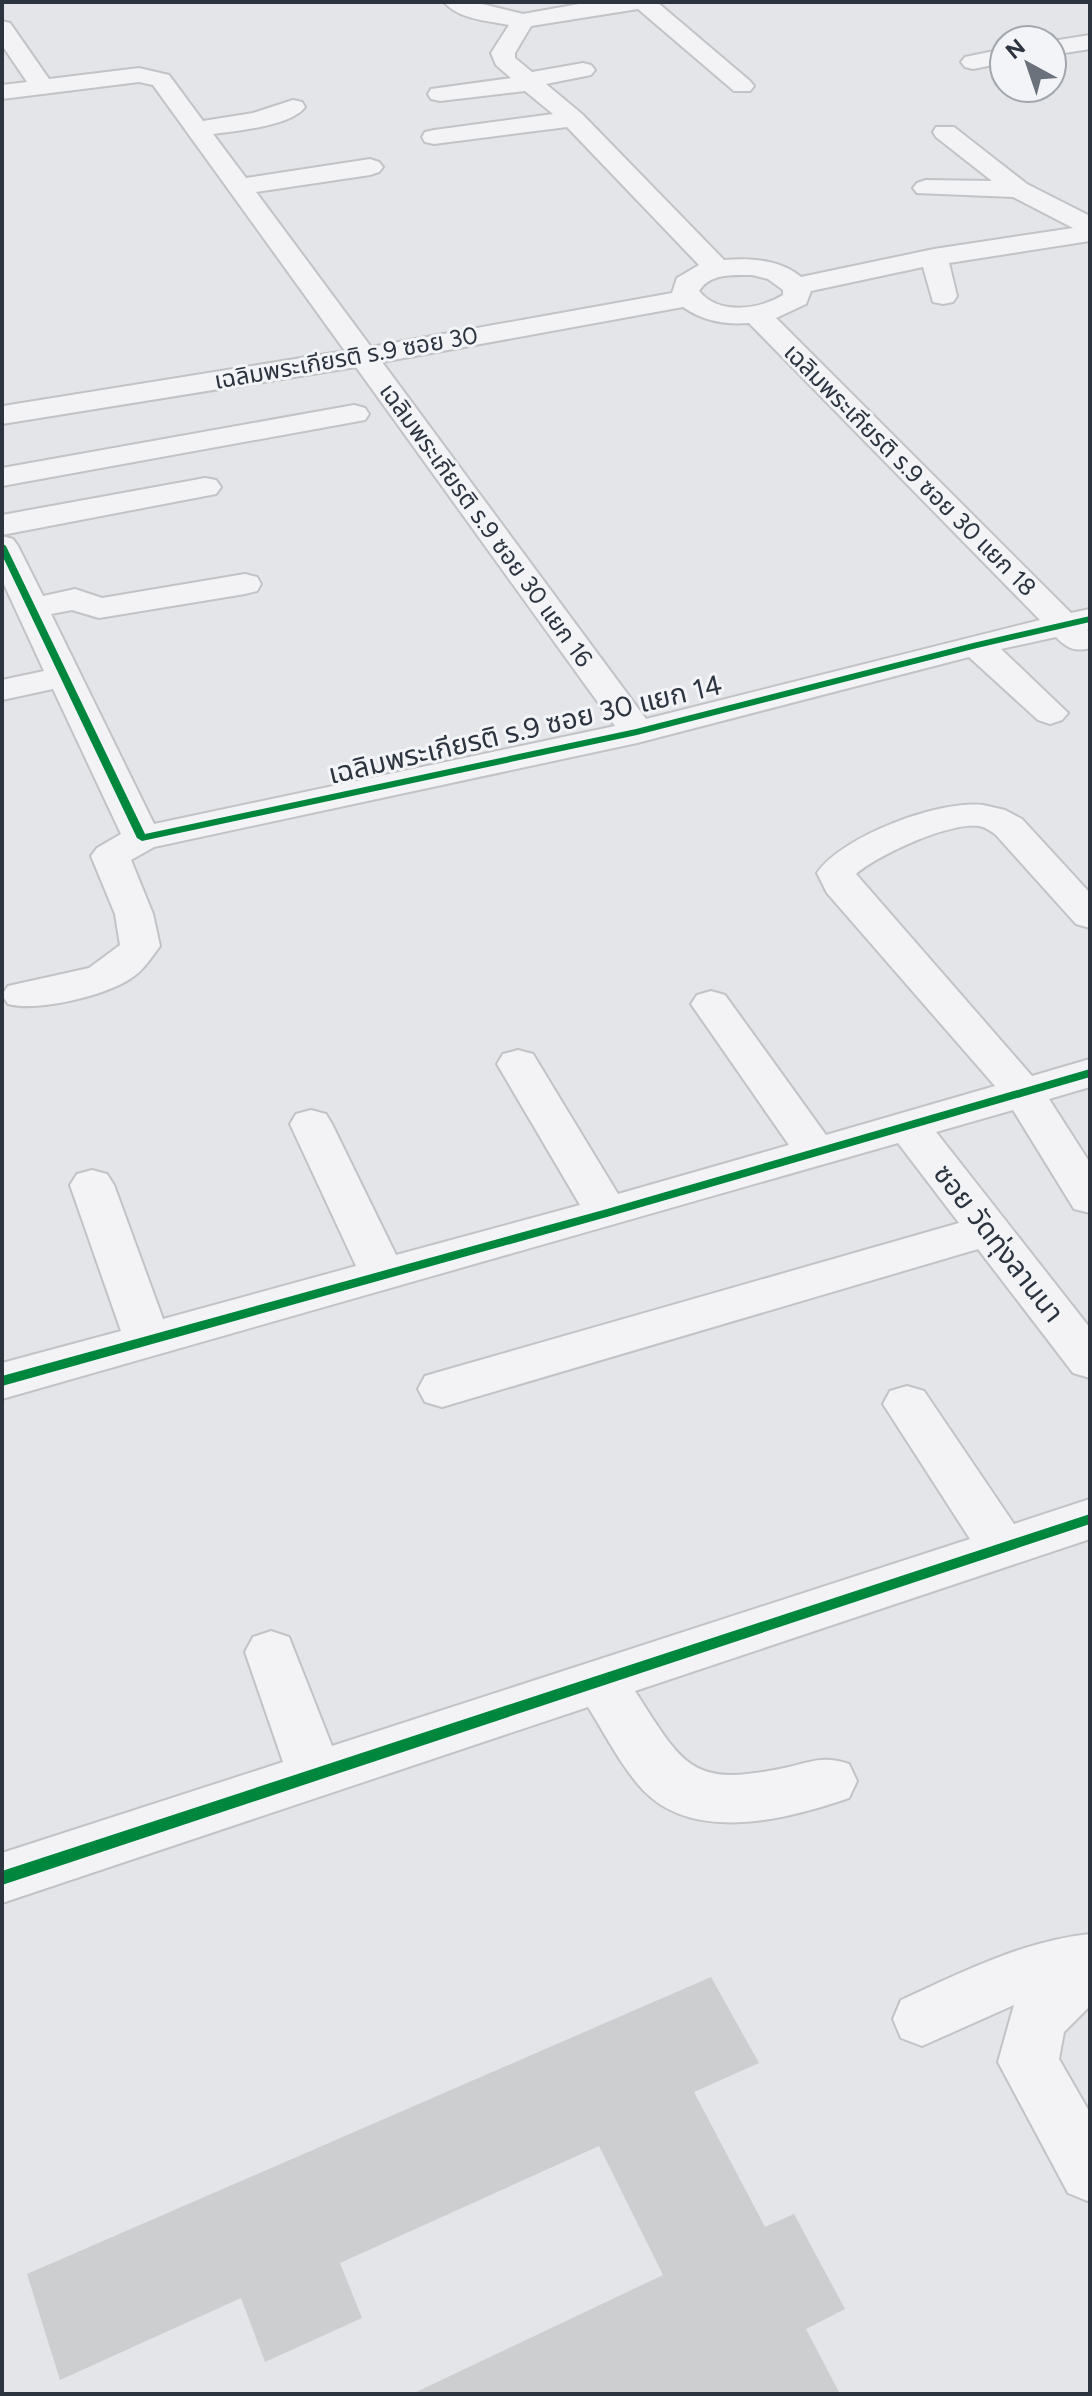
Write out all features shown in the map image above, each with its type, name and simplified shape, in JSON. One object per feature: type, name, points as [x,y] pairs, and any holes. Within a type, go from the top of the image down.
[{"type":"street","points":[[455,2],[481,13],[523,21],[641,2],[742,86]]},
{"type":"street","points":[[523,21],[503,53],[504,60],[573,119],[717,268]]},
{"type":"street","points":[[2,28],[42,86],[2,92]]},
{"type":"street","points":[[1068,45],[1090,42]]},
{"type":"street","points":[[973,62],[988,59]]},
{"type":"street","points":[[440,94],[583,70]]},
{"type":"street","name":"เฉลิมพระเกียรติ ร.9 ซอย 30 แยก 16","points":[[42,86],[152,76],[161,80],[637,732]]},
{"type":"street","points":[[197,129],[258,120],[293,107]]},
{"type":"street","points":[[434,137],[573,119]]},
{"type":"street","points":[[945,132],[1018,189],[1090,226]]},
{"type":"street","points":[[239,187],[370,167]]},
{"type":"street","points":[[926,188],[1018,189]]},
{"type":"street","points":[[795,286],[934,257],[1090,233]]},
{"type":"street","points":[[934,257],[943,296]]},
{"type":"street","points":[[717,268],[768,270],[782,275],[795,286],[796,298],[788,306],[757,315],[723,314],[708,310],[689,298],[687,284],[703,272],[717,268]]},
{"type":"street","name":"เฉลิมพระเกียรติ ร.9 ซอย 30","points":[[2,415],[363,357],[689,298]]},
{"type":"street","name":"เฉลิมพระเกียรติ ร.9 ซอย 30 แยก 18","points":[[757,315],[1076,622],[1090,651]]},
{"type":"street","points":[[2,477],[354,414]]},
{"type":"street","points":[[2,415],[6,423],[2,433]]},
{"type":"street","points":[[2,525],[205,487]]},
{"type":"street","points":[[4,557],[33,608],[63,677],[142,838],[110,856],[134,914],[140,946],[132,960],[113,974],[73,986],[22,995]]},
{"type":"street","points":[[33,608],[75,599],[99,608],[245,584]]},
{"type":"street","name":"เฉลิมพระเกียรติ ร.9 ซอย 30 แยก 14","points":[[142,838],[637,732],[1076,622]]},
{"type":"street","points":[[976,645],[1050,713]]},
{"type":"street","points":[[2,690],[63,677]]},
{"type":"street","points":[[1090,916],[1009,827],[992,818],[977,815],[956,817],[856,852],[840,864],[836,873],[841,885],[1024,1093],[1090,1198]]},
{"type":"street","points":[[711,1004],[817,1153]]},
{"type":"street","points":[[518,1064],[607,1213]]},
{"type":"street","points":[[2,1381],[607,1213],[1090,1073]]},
{"type":"street","points":[[311,1124],[383,1276]]},
{"type":"street","name":"ซอย วัดทุ่งลานนา","points":[[908,1126],[1090,1361]]},
{"type":"street","points":[[92,1185],[148,1341]]},
{"type":"street","points":[[442,1389],[988,1230]]},
{"type":"street","points":[[907,1404],[1003,1548]]},
{"type":"street","points":[[2,1878],[1090,1519]]},
{"type":"street","points":[[271,1652],[315,1774]]},
{"type":"street","points":[[600,1681],[664,1775],[687,1790],[707,1797],[741,1799],[830,1781]]},
{"type":"street","points":[[922,2019],[1023,1974],[1064,1961],[1090,1960]]},
{"type":"street","points":[[1090,1967],[1038,2018],[1028,2062],[1090,2172]]},
{"type":"building","points":[[711,1977],[759,2063],[694,2092],[765,2227],[794,2214],[845,2309],[806,2329],[840,2394],[412,2394],[663,2275],[599,2146],[340,2263],[362,2318],[265,2362],[241,2298],[60,2380],[27,2274]]},
{"type":"cycle path","points":[[2,546],[142,838],[637,732],[1090,619]]},
{"type":"cycle path","points":[[2,1381],[607,1213],[1090,1073]]},
{"type":"cycle path","points":[[2,1878],[1090,1519]]}]
